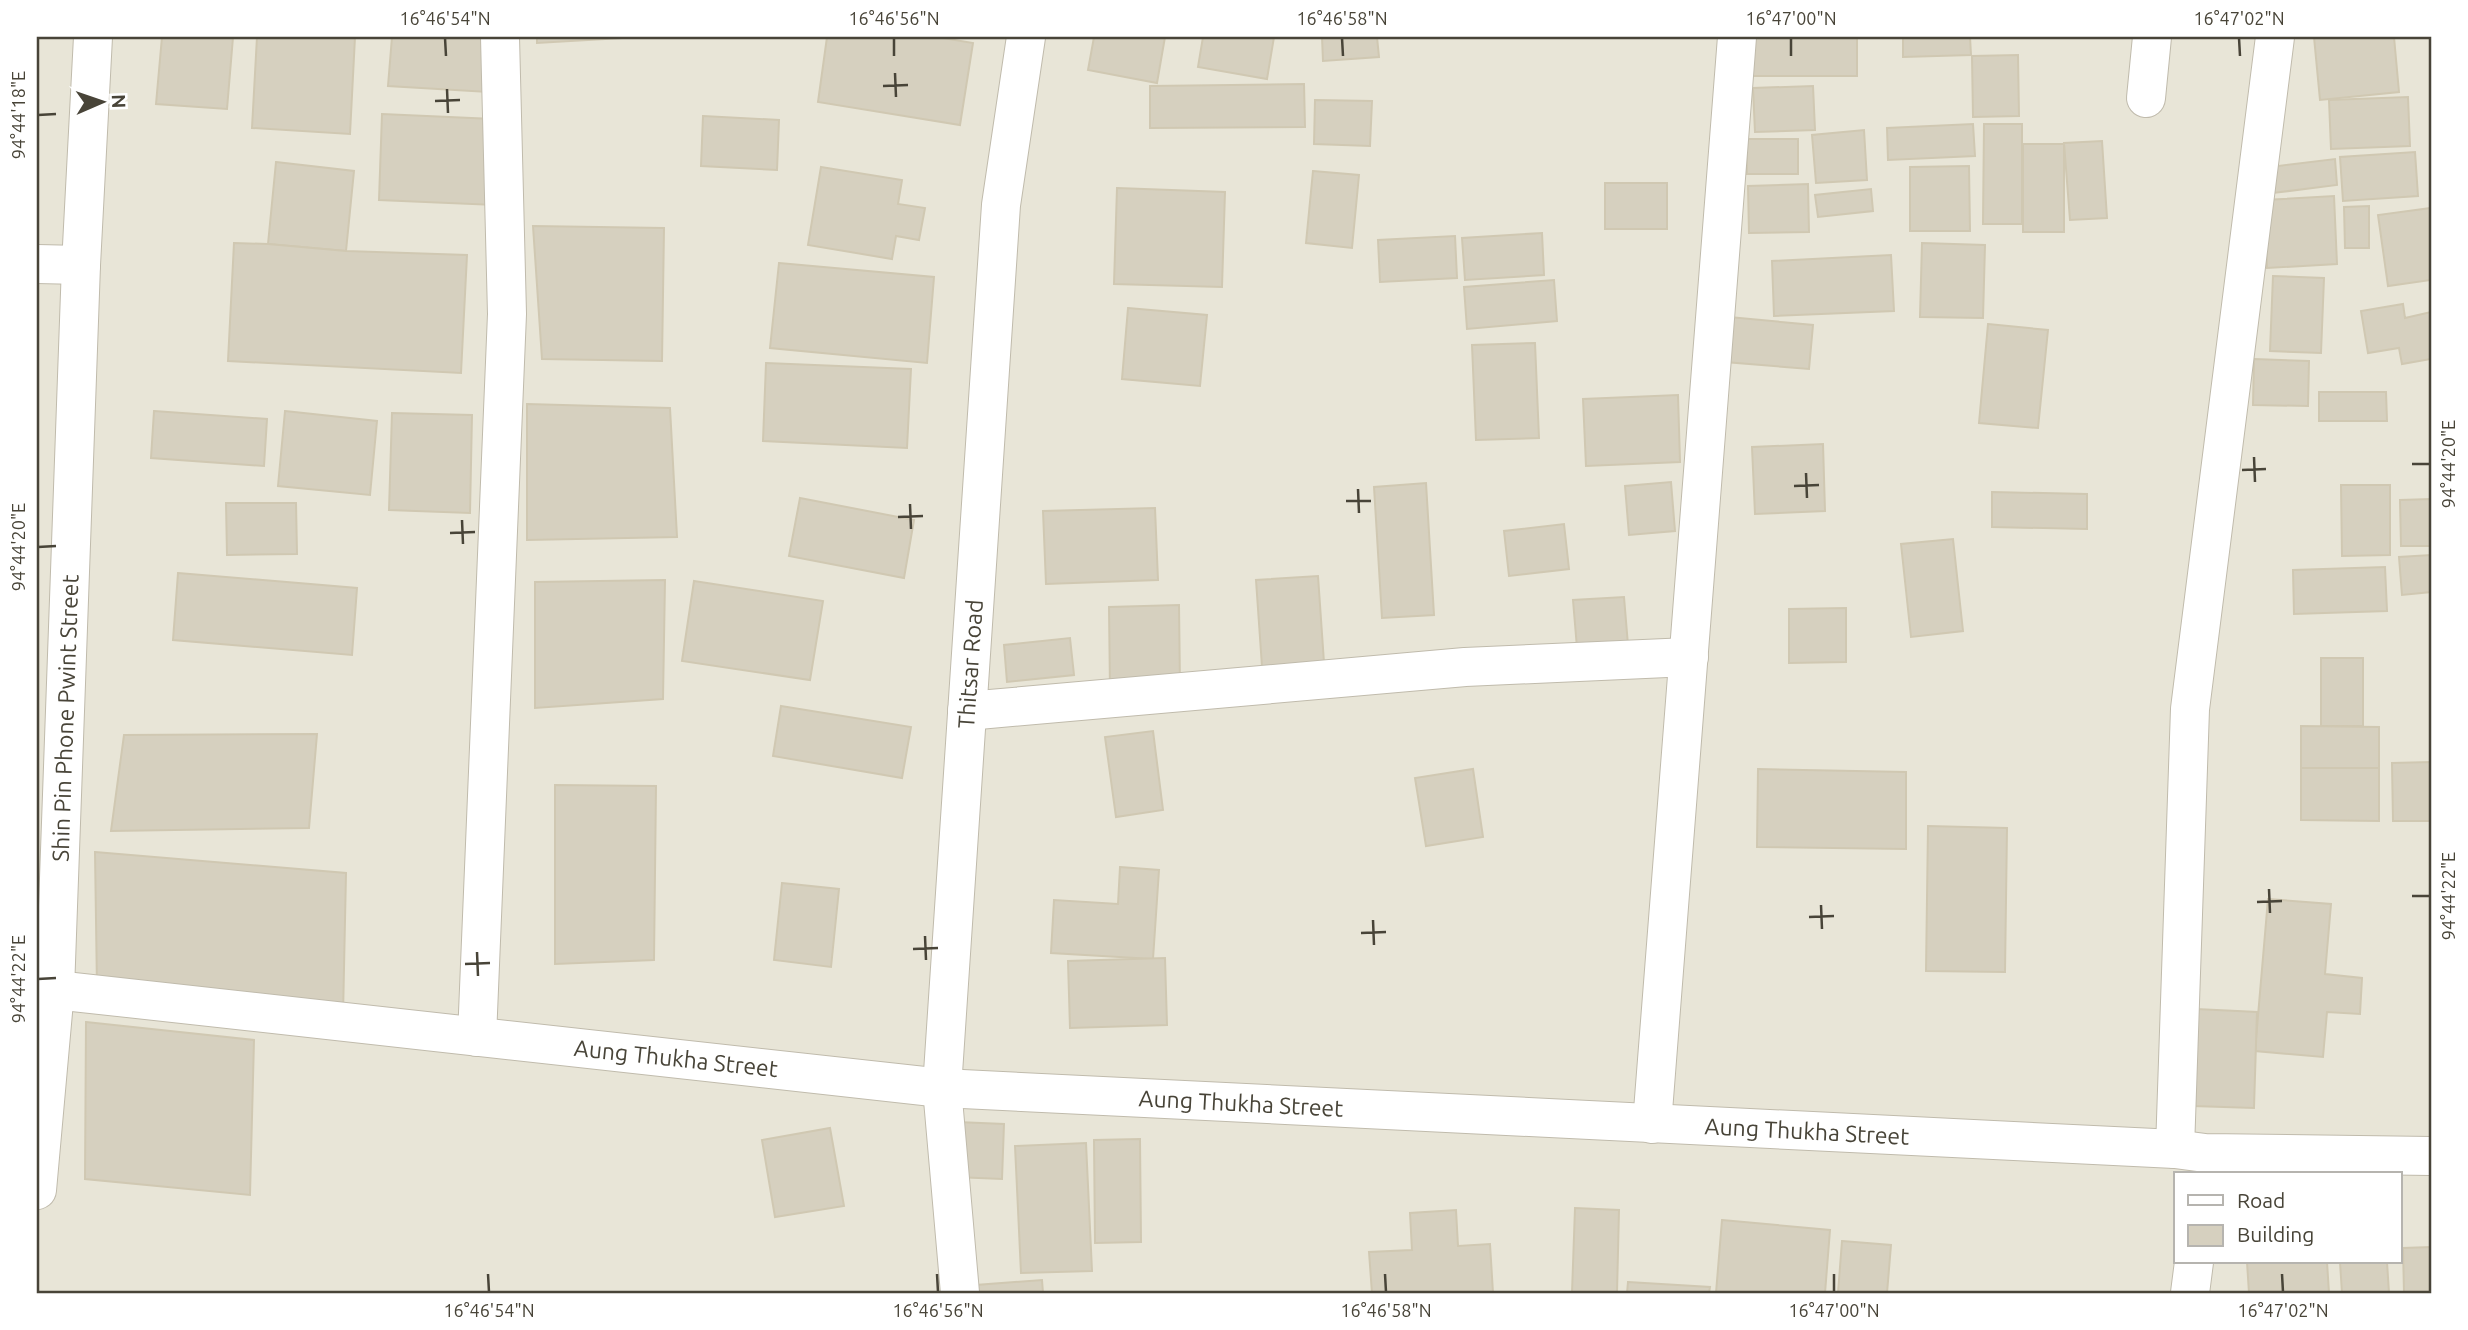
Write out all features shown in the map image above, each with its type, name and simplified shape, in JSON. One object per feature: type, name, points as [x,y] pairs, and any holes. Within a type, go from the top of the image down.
[{"type":"street","name":"Shin Pin Phone Pwint Street","points":[[37,1190],[55,990],[81,265],[93,37]]},
{"type":"street","points":[[477,1037],[507,314],[500,37]]},
{"type":"street","name":"Thitsar Road","points":[[960,1293],[942,1088],[1001,205],[1026,37]]},
{"type":"street","points":[[1652,1124],[1737,37]]},
{"type":"street","points":[[2146,98],[2152,37]]},
{"type":"street","points":[[2194,1159],[2190,709],[2275,37]]},
{"type":"street","points":[[37,264],[81,265]]},
{"type":"street","points":[[967,712],[1465,667],[1689,657]]},
{"type":"street","name":"Aung Thukha Street","points":[[55,990],[942,1088],[1652,1124],[2194,1159],[2431,1156]]},
{"type":"street","points":[[2190,1293],[2194,1264]]},
{"type":"shaded area","points":[[37,37],[2431,37],[2431,1293],[37,1293]]},
{"type":"building","points":[[162,37],[233,37],[227,109],[156,104]]},
{"type":"building","points":[[257,37],[355,37],[350,134],[252,128]]},
{"type":"building","points":[[392,37],[490,37],[488,92],[388,86]]},
{"type":"building","points":[[537,37],[640,37],[537,43]]},
{"type":"building","points":[[827,37],[937,37],[973,43],[960,125],[818,102]]},
{"type":"building","points":[[1094,37],[1165,37],[1157,83],[1088,70]]},
{"type":"building","points":[[1203,37],[1274,37],[1267,79],[1198,67]]},
{"type":"building","points":[[1322,37],[1377,37],[1379,57],[1323,61]]},
{"type":"building","points":[[1749,37],[1857,37],[1857,76],[1749,76]]},
{"type":"building","points":[[1903,37],[1970,37],[1971,55],[1903,57]]},
{"type":"building","points":[[2314,37],[2394,37],[2399,92],[2320,100]]},
{"type":"building","points":[[2018,55],[2019,116],[1973,117],[1972,56]]},
{"type":"building","points":[[1304,84],[1305,127],[1150,128],[1150,86]]},
{"type":"building","points":[[1813,86],[1815,130],[1755,132],[1753,88]]},
{"type":"building","points":[[2408,97],[2410,146],[2331,149],[2329,100]]},
{"type":"building","points":[[1315,100],[1372,101],[1370,146],[1314,144]]},
{"type":"building","points":[[382,114],[493,119],[495,205],[379,200]]},
{"type":"building","points":[[703,116],[779,120],[777,170],[701,166]]},
{"type":"building","points":[[1973,124],[1975,156],[1888,160],[1887,128]]},
{"type":"building","points":[[1984,124],[2022,124],[2022,224],[1983,224]]},
{"type":"building","points":[[1864,130],[1867,180],[1816,183],[1812,135]]},
{"type":"building","points":[[1746,139],[1798,139],[1798,174],[1747,174]]},
{"type":"building","points":[[2102,141],[2107,218],[2070,220],[2064,143]]},
{"type":"building","points":[[2023,144],[2064,144],[2064,232],[2023,232]]},
{"type":"building","points":[[2415,152],[2418,196],[2343,201],[2340,157]]},
{"type":"building","points":[[2335,159],[2337,185],[2273,193],[2270,167]]},
{"type":"building","points":[[276,162],[354,171],[346,251],[268,244]]},
{"type":"building","points":[[1969,166],[1970,231],[1910,231],[1910,167]]},
{"type":"building","points":[[821,167],[902,180],[898,204],[925,208],[919,240],[896,236],[892,259],[808,245]]},
{"type":"building","points":[[1313,171],[1359,175],[1352,248],[1306,243]]},
{"type":"building","points":[[1605,183],[1667,183],[1667,229],[1605,229]]},
{"type":"building","points":[[1808,184],[1809,232],[1749,233],[1748,186]]},
{"type":"building","points":[[1117,188],[1225,192],[1222,287],[1114,284]]},
{"type":"building","points":[[1871,189],[1873,211],[1818,217],[1815,195]]},
{"type":"building","points":[[2334,196],[2337,264],[2267,268],[2264,200]]},
{"type":"building","points":[[2369,206],[2369,248],[2345,248],[2344,207]]},
{"type":"building","points":[[2431,208],[2431,280],[2388,286],[2378,215]]},
{"type":"building","points":[[533,226],[664,228],[662,361],[542,359]]},
{"type":"building","points":[[1542,233],[1544,275],[1465,280],[1462,238]]},
{"type":"building","points":[[1455,236],[1457,278],[1380,282],[1378,240]]},
{"type":"building","points":[[234,243],[346,251],[467,255],[461,373],[228,361]]},
{"type":"building","points":[[1922,243],[1985,245],[1983,318],[1920,317]]},
{"type":"building","points":[[1891,255],[1894,311],[1774,316],[1772,261]]},
{"type":"building","points":[[779,263],[934,277],[927,363],[770,348]]},
{"type":"building","points":[[2273,276],[2324,278],[2321,353],[2270,351]]},
{"type":"building","points":[[1554,280],[1557,321],[1467,329],[1464,287]]},
{"type":"building","points":[[2403,304],[2405,318],[2431,312],[2431,359],[2402,364],[2399,348],[2368,353],[2361,311]]},
{"type":"building","points":[[1128,308],[1207,315],[1200,386],[1122,379]]},
{"type":"building","points":[[1729,317],[1813,325],[1809,369],[1725,362]]},
{"type":"building","points":[[1988,324],[2048,330],[2038,428],[1979,423]]},
{"type":"building","points":[[1535,343],[1539,438],[1476,440],[1472,345]]},
{"type":"building","points":[[2254,359],[2309,361],[2308,406],[2253,405]]},
{"type":"building","points":[[766,363],[911,369],[907,448],[763,441]]},
{"type":"building","points":[[2319,392],[2386,392],[2387,421],[2319,421]]},
{"type":"building","points":[[1678,395],[1680,462],[1586,466],[1583,399]]},
{"type":"building","points":[[527,404],[670,408],[677,537],[527,540]]},
{"type":"building","points":[[154,411],[267,419],[264,466],[151,458]]},
{"type":"building","points":[[285,411],[377,421],[370,495],[278,486]]},
{"type":"building","points":[[392,413],[472,415],[470,513],[389,510]]},
{"type":"building","points":[[1823,444],[1825,511],[1755,514],[1752,447]]},
{"type":"building","points":[[1671,482],[1675,531],[1629,535],[1625,486]]},
{"type":"building","points":[[1426,483],[1434,615],[1382,618],[1374,487]]},
{"type":"building","points":[[2341,485],[2390,485],[2390,555],[2342,556]]},
{"type":"building","points":[[1992,492],[2087,494],[2087,529],[1992,527]]},
{"type":"building","points":[[800,498],[914,520],[904,578],[789,556]]},
{"type":"building","points":[[2431,499],[2431,546],[2401,546],[2400,500]]},
{"type":"building","points":[[226,503],[296,503],[297,554],[227,555]]},
{"type":"building","points":[[1155,508],[1158,580],[1046,584],[1043,511]]},
{"type":"building","points":[[1564,524],[1569,569],[1509,576],[1504,531]]},
{"type":"building","points":[[1953,539],[1963,631],[1911,637],[1901,544]]},
{"type":"building","points":[[2431,555],[2431,592],[2402,595],[2399,557]]},
{"type":"building","points":[[2385,567],[2387,611],[2294,614],[2293,570]]},
{"type":"building","points":[[178,573],[357,588],[352,655],[173,640]]},
{"type":"building","points":[[1318,576],[1325,677],[1263,681],[1256,580]]},
{"type":"building","points":[[665,580],[663,699],[535,708],[535,582]]},
{"type":"building","points":[[694,581],[823,601],[810,680],[682,661]]},
{"type":"building","points":[[1624,597],[1628,645],[1577,648],[1573,600]]},
{"type":"building","points":[[1179,605],[1180,688],[1110,690],[1109,607]]},
{"type":"building","points":[[1846,608],[1846,662],[1789,663],[1789,609]]},
{"type":"building","points":[[1070,638],[1074,675],[1007,682],[1004,645]]},
{"type":"building","points":[[2321,658],[2363,658],[2363,726],[2321,726]]},
{"type":"building","points":[[781,706],[911,727],[902,778],[773,756]]},
{"type":"building","points":[[2301,726],[2379,727],[2379,768],[2301,768]]},
{"type":"building","points":[[1153,731],[1163,810],[1116,817],[1105,737]]},
{"type":"building","points":[[317,734],[309,828],[111,831],[124,735]]},
{"type":"building","points":[[2431,762],[2431,821],[2393,821],[2392,763]]},
{"type":"building","points":[[2301,768],[2379,768],[2379,821],[2301,820]]},
{"type":"building","points":[[1473,769],[1483,837],[1426,846],[1415,778]]},
{"type":"building","points":[[1758,769],[1906,772],[1906,849],[1757,847]]},
{"type":"building","points":[[555,785],[656,786],[654,960],[555,964]]},
{"type":"building","points":[[1928,826],[2007,828],[2005,972],[1926,971]]},
{"type":"building","points":[[95,852],[346,873],[343,1016],[97,988]]},
{"type":"building","points":[[1120,867],[1159,870],[1153,959],[1051,953],[1054,900],[1118,904]]},
{"type":"building","points":[[782,883],[839,889],[831,967],[774,960]]},
{"type":"building","points":[[2268,899],[2331,904],[2325,974],[2362,978],[2360,1014],[2327,1012],[2323,1057],[2255,1051]]},
{"type":"building","points":[[1165,958],[1167,1025],[1070,1028],[1068,961]]},
{"type":"building","points":[[2196,1009],[2257,1012],[2254,1108],[2193,1106]]},
{"type":"building","points":[[86,1022],[254,1040],[250,1195],[85,1179]]},
{"type":"building","points":[[957,1122],[1004,1124],[1002,1179],[955,1177]]},
{"type":"building","points":[[830,1128],[844,1206],[775,1217],[762,1140]]},
{"type":"building","points":[[1140,1139],[1141,1242],[1095,1243],[1094,1140]]},
{"type":"building","points":[[1086,1143],[1092,1271],[1021,1273],[1015,1146]]},
{"type":"building","points":[[1575,1208],[1619,1210],[1617,1293],[1572,1293]]},
{"type":"building","points":[[1456,1210],[1458,1246],[1490,1244],[1493,1293],[1372,1293],[1369,1252],[1412,1250],[1410,1213]]},
{"type":"building","points":[[1722,1220],[1830,1230],[1825,1293],[1716,1293]]},
{"type":"building","points":[[1842,1241],[1891,1245],[1887,1293],[1838,1293]]},
{"type":"building","points":[[2431,1247],[2431,1293],[2404,1293],[2403,1248]]},
{"type":"building","points":[[2247,1264],[2327,1264],[2329,1293],[2249,1293]]},
{"type":"building","points":[[2340,1264],[2387,1264],[2389,1293],[2342,1293]]},
{"type":"building","points":[[1042,1280],[1043,1293],[977,1293],[976,1285]]},
{"type":"building","points":[[1628,1282],[1710,1287],[1709,1293],[1627,1293]]}]
